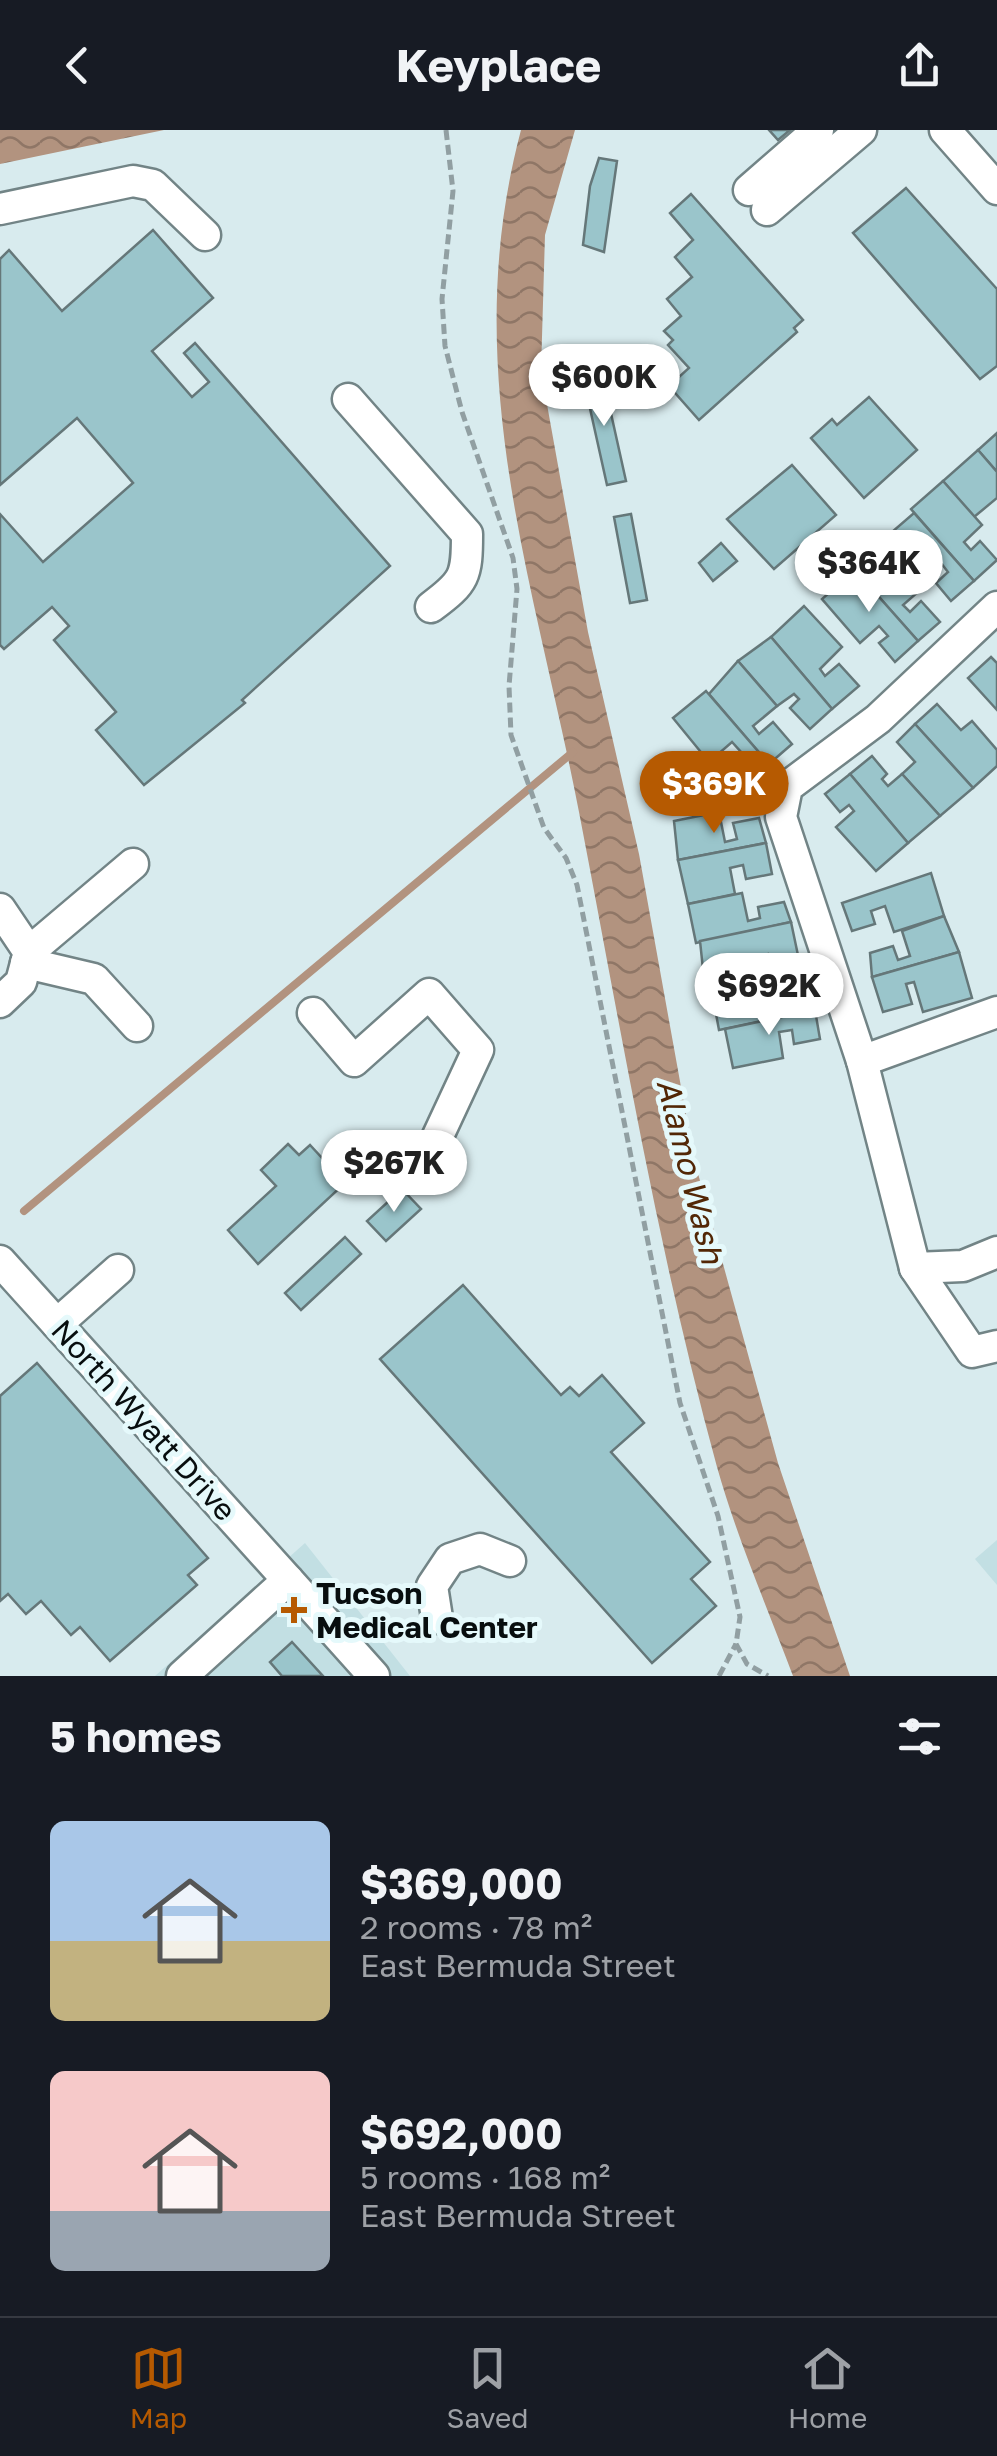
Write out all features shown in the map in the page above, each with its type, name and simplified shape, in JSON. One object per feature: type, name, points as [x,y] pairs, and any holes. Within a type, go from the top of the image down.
[{"type":"street","points":[[818,130],[758,200],[861,130]]},
{"type":"street","points":[[944,130],[996,186]]},
{"type":"street","points":[[0,209],[133,181],[153,185],[205,235]]},
{"type":"street","points":[[348,399],[466,534],[467,565],[460,586],[430,607]]},
{"type":"street","points":[[997,607],[878,719],[788,787],[781,817],[862,1061],[915,1268],[972,1352],[997,1346]]},
{"type":"street","points":[[0,1002],[21,982],[28,957],[133,864]]},
{"type":"street","points":[[0,909],[28,957],[94,979],[137,1026]]},
{"type":"street","points":[[313,1013],[354,1061],[429,994],[478,1050],[437,1138]]},
{"type":"street","points":[[862,1061],[997,1012]]},
{"type":"street","points":[[915,1268],[963,1266],[997,1252]]},
{"type":"street","name":"North Wyatt Drive","points":[[0,1261],[374,1676]]},
{"type":"street","points":[[57,1324],[118,1270]]},
{"type":"street","points":[[437,1618],[432,1586],[450,1559],[480,1549],[510,1562]]},
{"type":"street","points":[[182,1676],[288,1580]]},
{"type":"path","points":[[446,130],[453,191],[442,299],[445,346],[513,558],[517,589],[509,686],[511,736],[534,807],[577,884],[680,1404],[718,1516],[740,1617],[736,1644],[718,1676]]},
{"type":"path","points":[[736,1644],[748,1664],[768,1676]]},
{"type":"shaded area","points":[[997,1540],[997,1585],[975,1559]]},
{"type":"shaded area","name":"Tucson Medical Center","points":[[305,1543],[410,1676],[155,1676]]},
{"type":"water","points":[[0,130],[164,130],[0,164]]},
{"type":"water","name":"Alamo Wash","points":[[521,130],[575,130],[545,235],[541,371],[588,632],[639,854],[694,1159],[778,1463],[850,1676],[793,1676],[717,1467],[658,1223],[509,474],[499,390],[497,305],[503,219]]},
{"type":"building","points":[[769,130],[790,130],[778,140]]},
{"type":"building","points":[[599,158],[617,161],[604,252],[583,245],[590,186]]},
{"type":"building","points":[[906,188],[997,289],[997,366],[980,379],[853,233]]},
{"type":"building","points":[[691,194],[803,320],[794,328],[797,332],[699,420],[669,386],[689,368],[668,345],[673,340],[664,331],[681,316],[667,299],[692,277],[675,257],[693,240],[670,213]]},
{"type":"building","points":[[153,230],[213,298],[152,351],[192,397],[209,382],[184,353],[195,343],[390,566],[242,700],[245,703],[144,785],[96,730],[116,712],[54,640],[69,626],[52,607],[4,649],[0,645],[0,514],[43,562],[133,483],[77,418],[0,485],[0,259],[9,250],[62,311]]},
{"type":"building","points":[[602,373],[626,481],[607,485],[583,377]]},
{"type":"building","points":[[869,397],[917,450],[864,498],[811,438],[832,419],[837,425]]},
{"type":"building","points":[[997,433],[997,472],[978,450]]},
{"type":"building","points":[[978,450],[997,472],[997,498],[974,517],[943,481]]},
{"type":"building","points":[[792,465],[836,515],[774,569],[727,519]]},
{"type":"building","points":[[943,481],[982,525],[964,542],[971,550],[980,541],[997,560],[974,581],[911,509]]},
{"type":"building","points":[[914,513],[974,581],[951,601],[936,583],[948,572],[941,563],[922,579],[885,538]]},
{"type":"building","points":[[631,514],[647,600],[630,603],[614,517]]},
{"type":"building","points":[[887,540],[926,585],[903,605],[910,612],[921,601],[940,622],[918,641],[858,573]]},
{"type":"building","points":[[721,543],[737,561],[713,581],[699,563]]},
{"type":"building","points":[[855,570],[918,641],[895,662],[879,643],[888,636],[879,626],[860,643],[822,599]]},
{"type":"building","points":[[804,606],[842,647],[820,669],[825,676],[839,664],[859,686],[832,709],[771,637]]},
{"type":"building","points":[[771,637],[832,709],[810,729],[790,708],[799,699],[794,694],[777,706],[738,661]]},
{"type":"building","points":[[991,657],[997,663],[997,710],[968,678]]},
{"type":"building","points":[[738,661],[777,706],[753,726],[759,734],[773,722],[792,744],[769,764],[709,694]]},
{"type":"building","points":[[706,691],[769,764],[746,784],[728,764],[741,752],[732,742],[709,762],[673,718]]},
{"type":"building","points":[[937,704],[961,730],[972,721],[997,750],[997,766],[973,788],[915,724]]},
{"type":"building","points":[[915,724],[973,788],[940,816],[902,774],[915,762],[897,742]]},
{"type":"building","points":[[872,756],[887,774],[882,779],[888,786],[902,774],[940,816],[908,843],[850,774]]},
{"type":"building","points":[[850,774],[908,843],[876,871],[836,827],[854,811],[849,805],[840,812],[825,794]]},
{"type":"building","points":[[719,812],[725,842],[737,839],[733,823],[759,818],[766,843],[678,860],[674,821]]},
{"type":"building","points":[[766,843],[772,874],[746,879],[743,865],[730,868],[735,894],[688,904],[678,860]]},
{"type":"building","points":[[931,873],[944,916],[894,932],[885,906],[871,911],[875,924],[852,931],[842,903]]},
{"type":"building","points":[[742,893],[748,921],[760,918],[758,907],[784,902],[791,922],[696,943],[688,904]]},
{"type":"building","points":[[944,916],[959,952],[872,977],[870,953],[893,946],[898,960],[910,956],[902,931]]},
{"type":"building","points":[[791,922],[799,960],[770,966],[768,954],[756,957],[761,977],[705,988],[700,941]]},
{"type":"building","points":[[959,952],[972,998],[923,1012],[914,982],[906,984],[912,1004],[883,1012],[872,977]]},
{"type":"building","points":[[767,976],[774,1005],[785,1003],[781,987],[808,983],[815,1010],[719,1030],[711,987]]},
{"type":"building","points":[[815,1010],[820,1039],[794,1044],[792,1030],[779,1032],[783,1058],[733,1068],[725,1029]]},
{"type":"building","points":[[288,1144],[299,1155],[310,1145],[345,1183],[258,1264],[228,1230],[276,1186],[261,1170]]},
{"type":"building","points":[[402,1189],[421,1209],[386,1241],[367,1221]]},
{"type":"building","points":[[345,1237],[361,1254],[301,1310],[285,1293]]},
{"type":"building","points":[[463,1285],[561,1395],[570,1387],[579,1396],[602,1375],[644,1423],[611,1452],[710,1562],[691,1579],[716,1606],[652,1663],[380,1359]]},
{"type":"building","points":[[37,1363],[208,1558],[188,1575],[197,1585],[110,1661],[80,1627],[71,1635],[41,1601],[26,1614],[8,1594],[0,1601],[0,1396]]},
{"type":"building","points":[[292,1642],[323,1676],[282,1676],[270,1662]]},
{"type":"waterway","points":[[24,1211],[573,752]]},
{"type":"place","name":"Tucson Medical Center","points":[[294,1610]]}]
